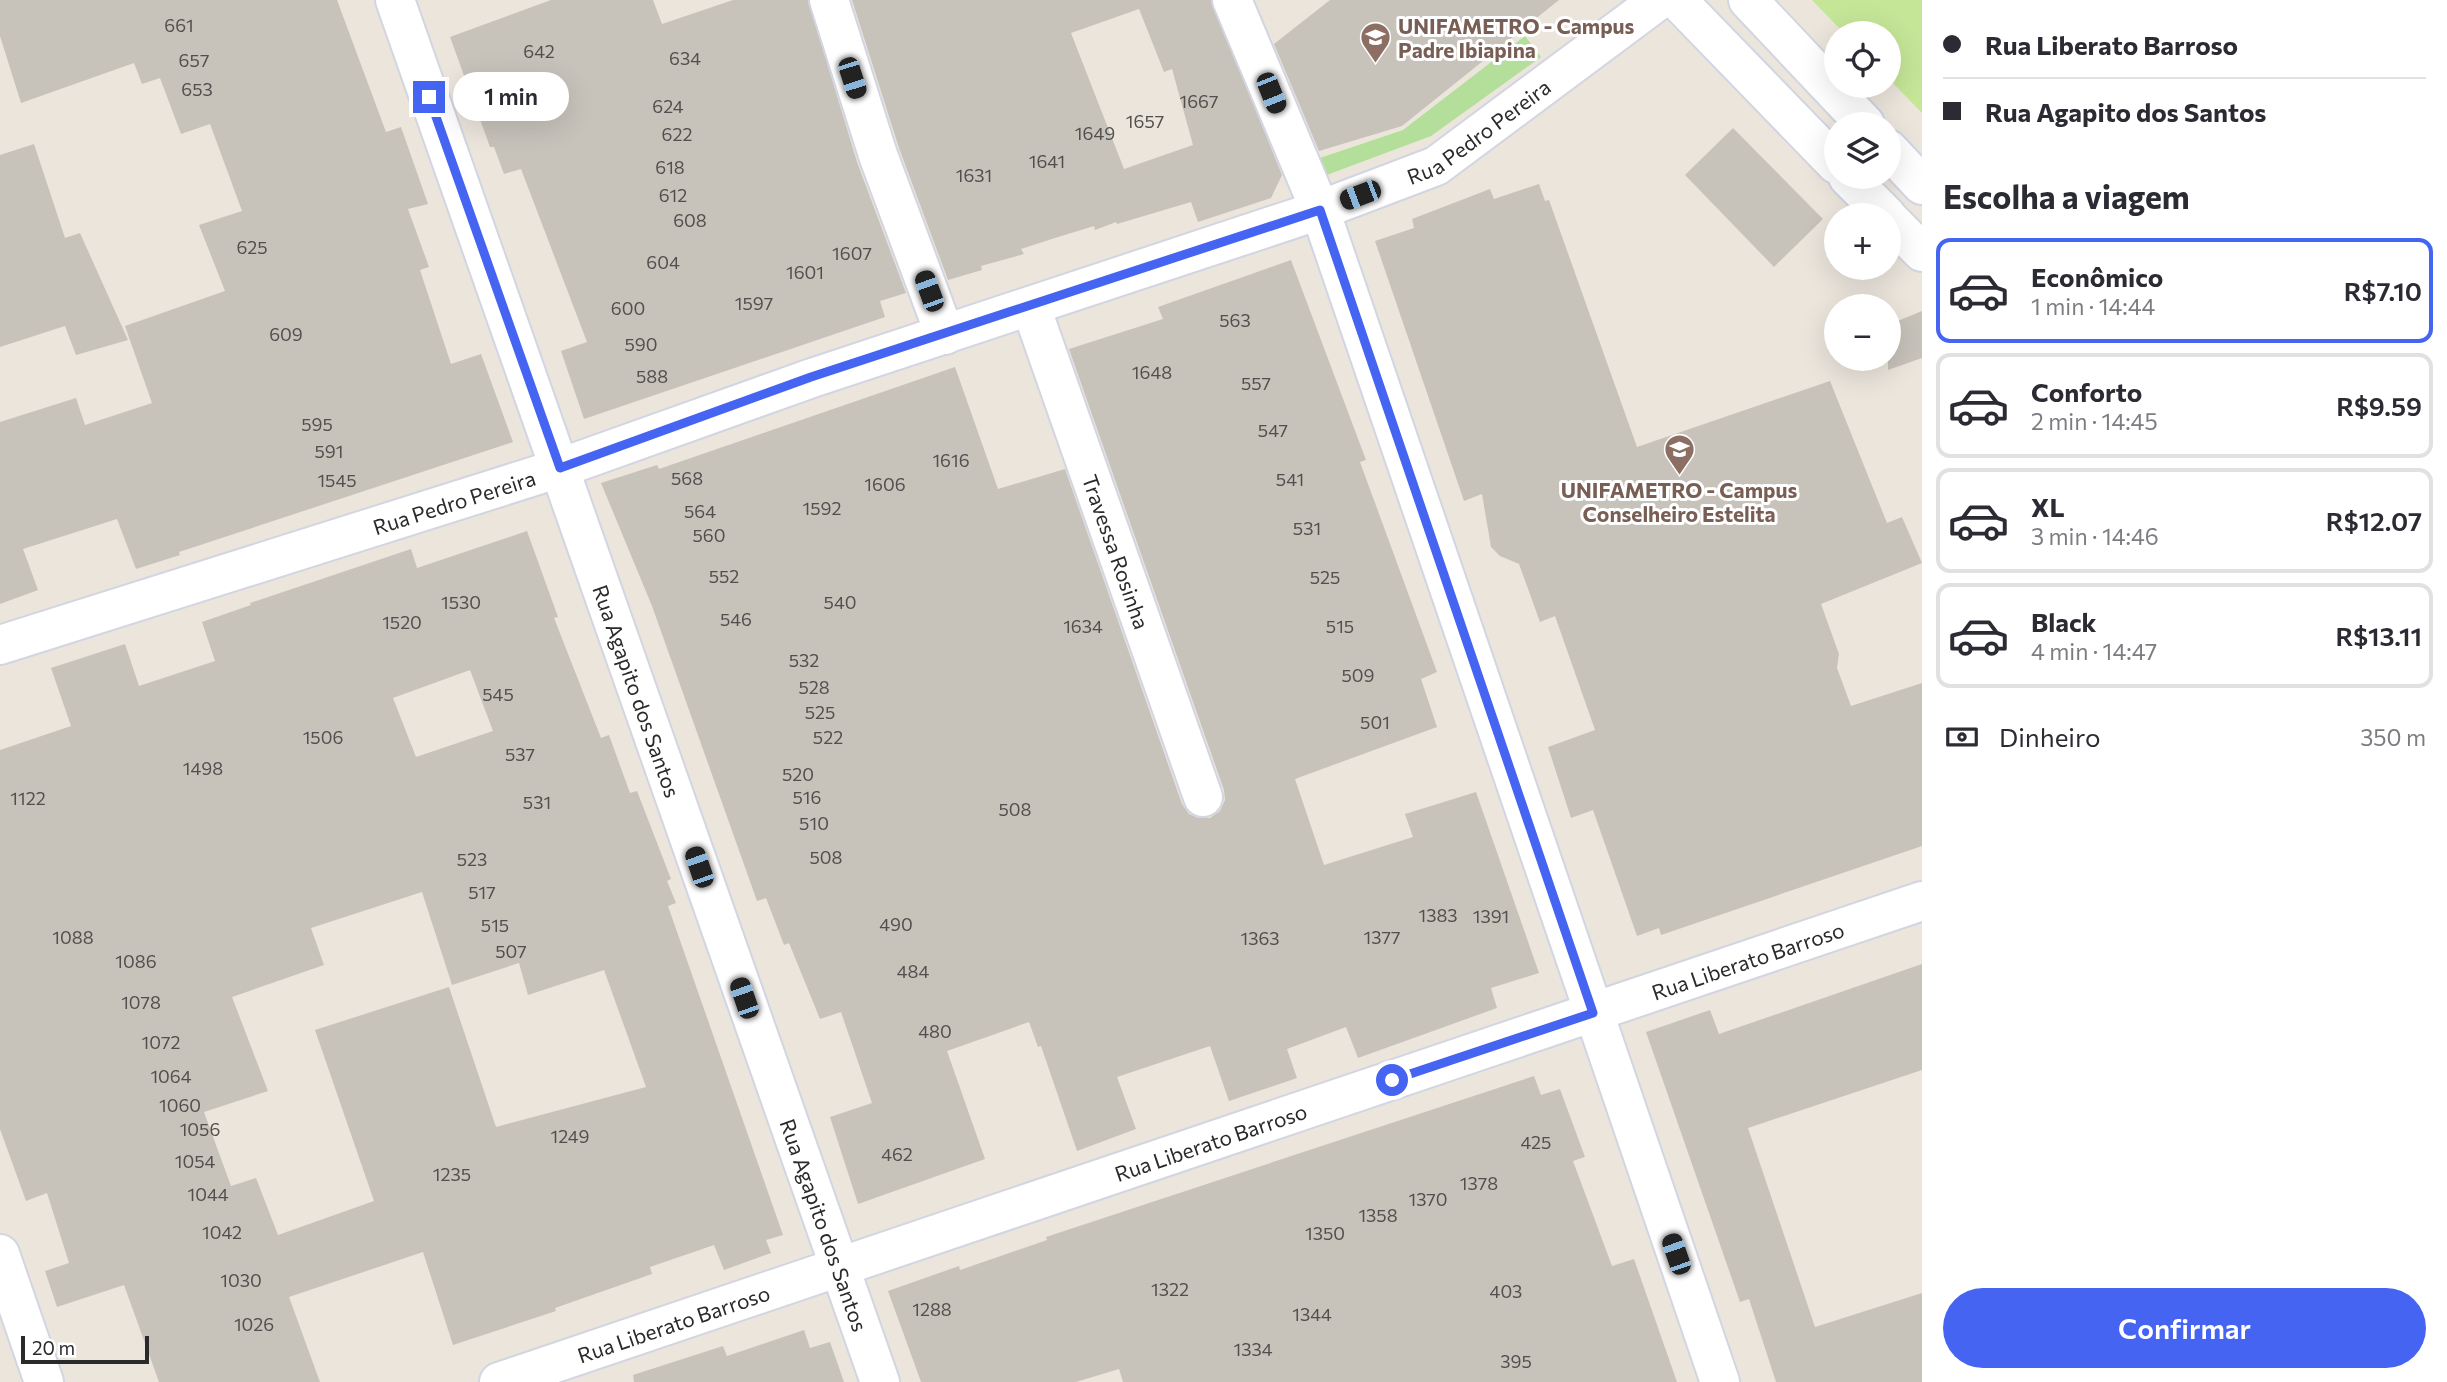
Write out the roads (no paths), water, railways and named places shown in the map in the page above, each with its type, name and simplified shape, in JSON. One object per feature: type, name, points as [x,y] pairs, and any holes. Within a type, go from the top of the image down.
[{"type":"street","name":"Rua Agapito dos Santos","points":[[395,0],[880,1382]]},
{"type":"street","points":[[829,0],[878,155],[945,335]]},
{"type":"street","points":[[1232,0],[1320,210],[1720,1382]]},
{"type":"street","name":"Rua Pedro Pereira","points":[[0,645],[560,468],[811,377],[1320,210],[1436,166],[1659,0]]},
{"type":"street","points":[[1678,0],[1824,152]]},
{"type":"street","points":[[1748,0],[1854,112]]},
{"type":"street","points":[[1901,163],[1922,185]]},
{"type":"street","points":[[1860,189],[1873,203]]},
{"type":"street","points":[[1901,231],[1922,251]]},
{"type":"street","name":"Travessa Rosinha","points":[[1031,307],[1203,797]]},
{"type":"street","name":"Rua Liberato Barroso","points":[[499,1382],[1922,901]]},
{"type":"street","points":[[0,1255],[44,1382]]},
{"type":"place","name":"UNIFAMETRO - Campus Padre Ibiapina","points":[[1375,64]]},
{"type":"place","name":"UNIFAMETRO - Campus Conselheiro Estelita","points":[[1679,476]]}]
